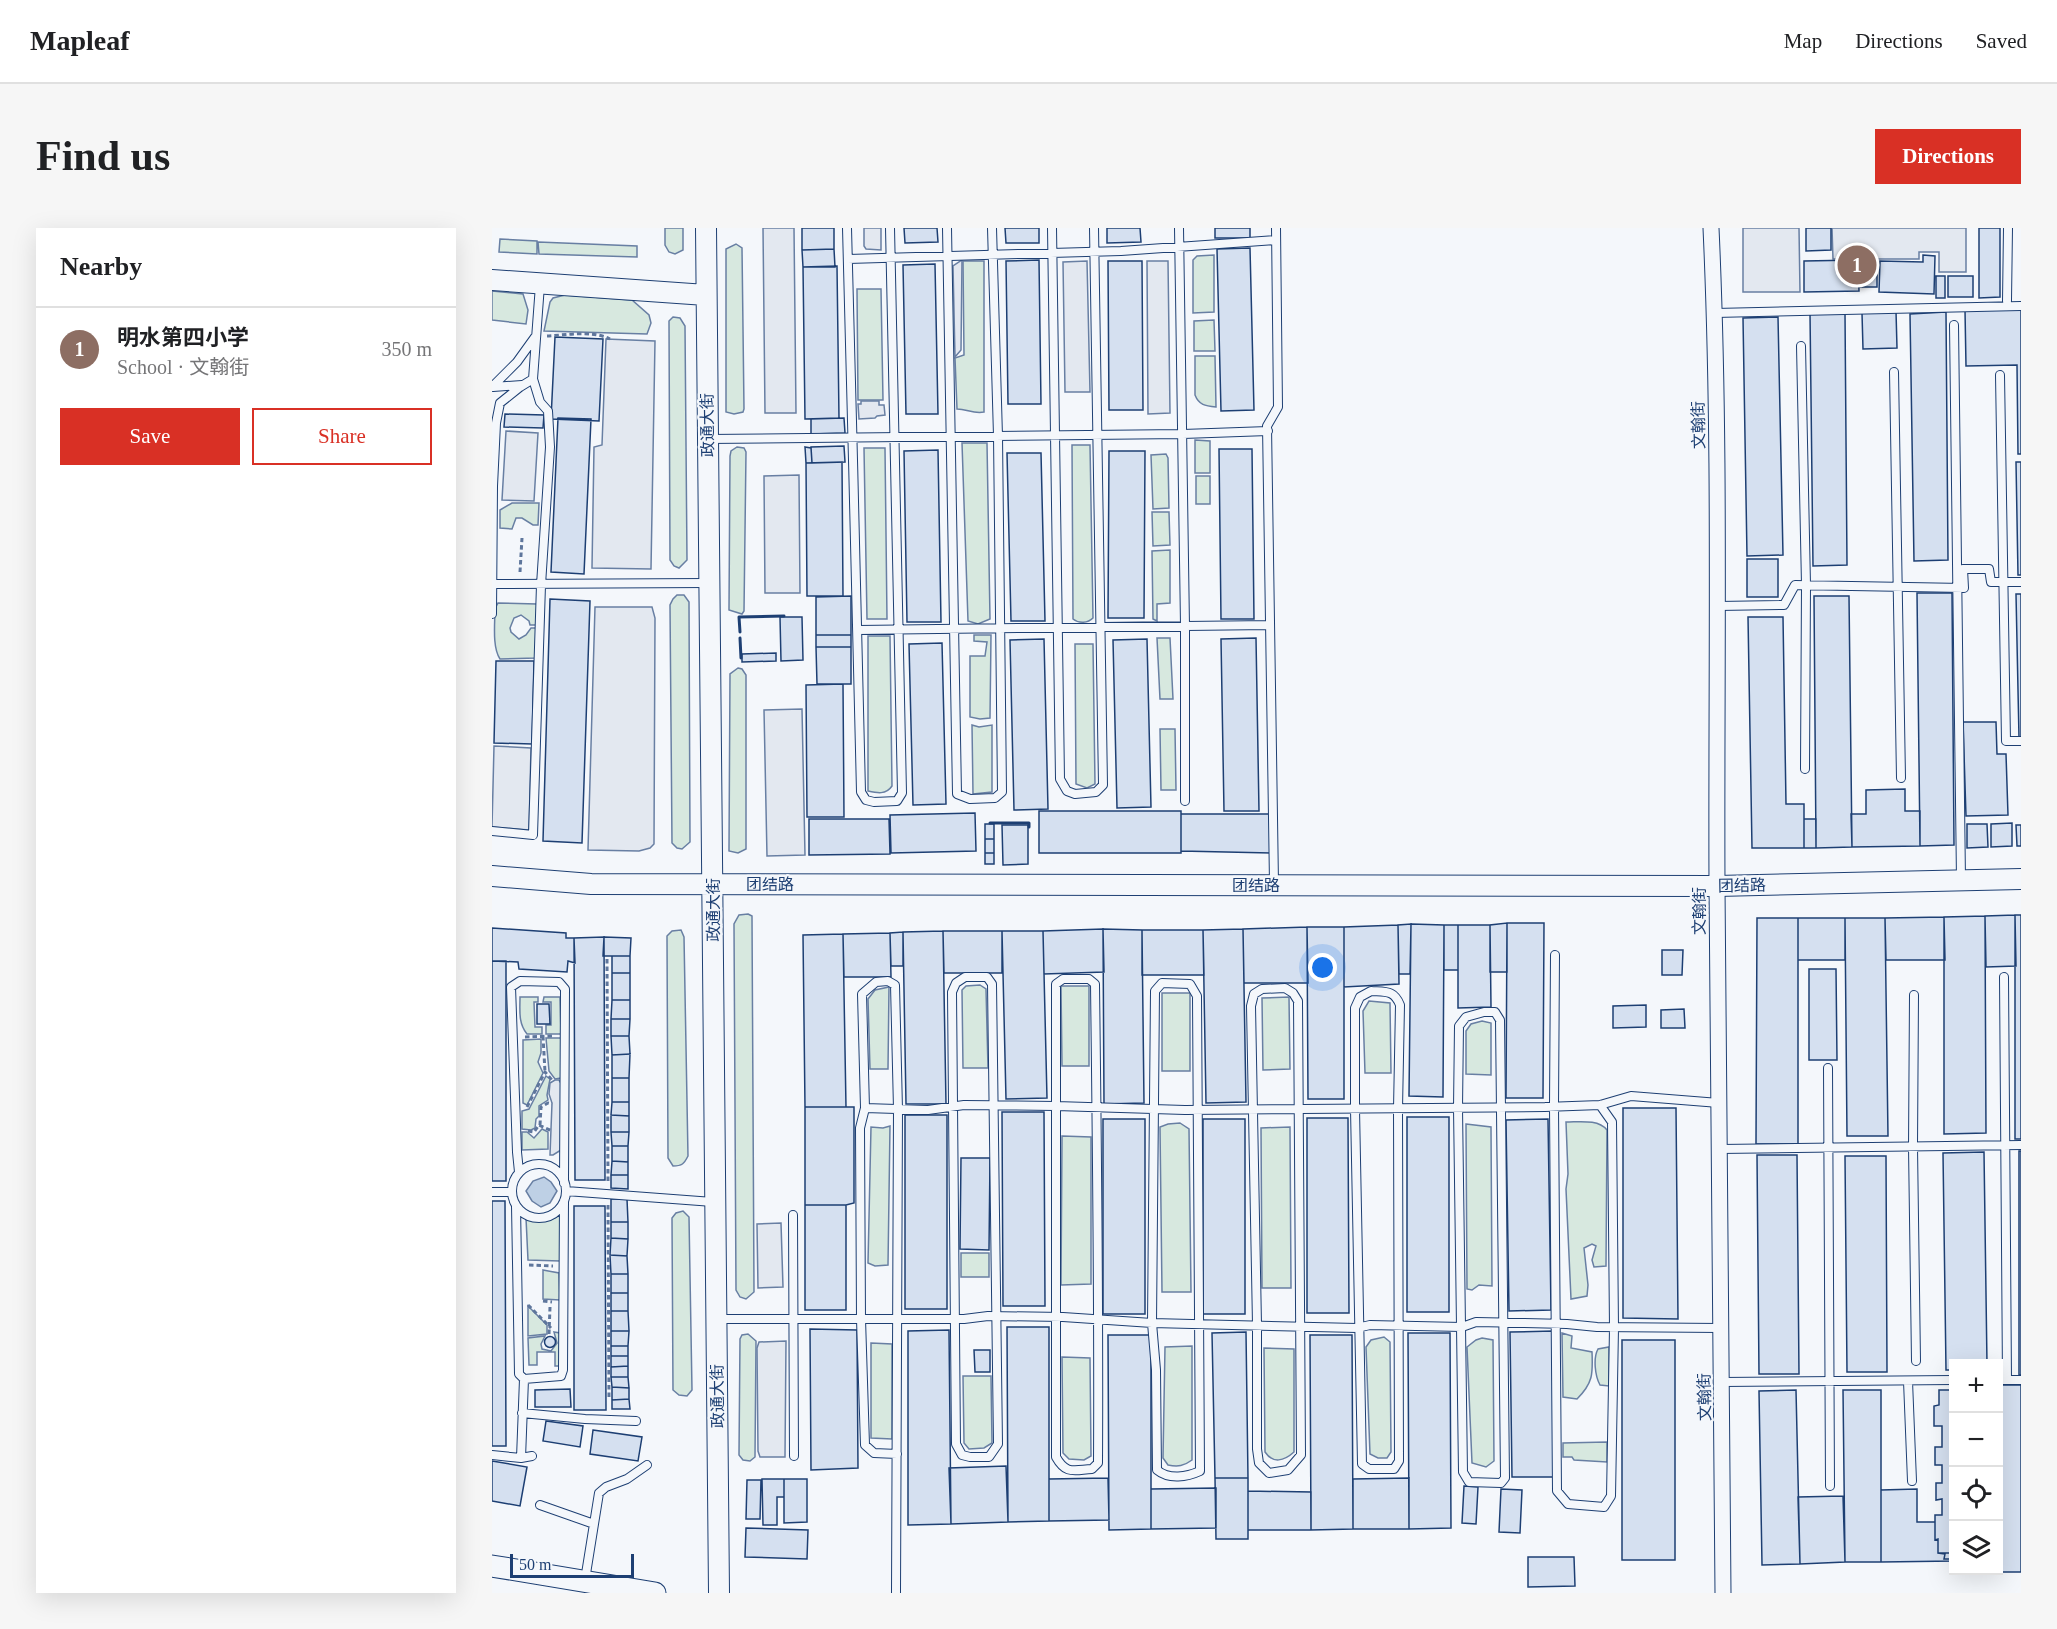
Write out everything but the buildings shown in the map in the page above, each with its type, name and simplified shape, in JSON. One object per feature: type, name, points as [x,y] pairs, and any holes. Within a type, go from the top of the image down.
[{"type":"main road","points":[[492,1566],[655,1593]]},
{"type":"street","name":"政通大街","points":[[706,228],[719,1593]]},
{"type":"street","name":"文翰街","points":[[1711,228],[1715,313],[1718,606],[1717,886],[1724,1593]]},
{"type":"street","points":[[492,280],[706,295]]},
{"type":"street","name":"团结路","points":[[492,876],[591,884],[1717,886],[2021,879]]},
{"type":"lane","points":[[847,228],[861,792],[866,800],[874,802],[897,801],[902,793],[890,228]]},
{"type":"lane","points":[[947,228],[957,794],[970,799],[995,798],[1002,792],[998,436],[992,228]]},
{"type":"lane","points":[[1052,228],[1060,779],[1067,791],[1075,794],[1096,792],[1103,785],[1094,228]]},
{"type":"lane","points":[[1179,228],[1183,435],[1185,801]]},
{"type":"lane","points":[[1274,885],[1267,426],[1278,407],[1276,228]]},
{"type":"lane","points":[[2007,302],[2008,228]]},
{"type":"lane","points":[[848,259],[1053,253],[1276,240]]},
{"type":"lane","points":[[492,831],[533,835],[541,585],[550,447],[548,411],[540,402],[533,379],[540,283]]},
{"type":"lane","points":[[1715,313],[2021,306]]},
{"type":"lane","points":[[1954,325],[1961,880]]},
{"type":"lane","points":[[492,387],[518,363],[537,335]]},
{"type":"lane","points":[[1801,346],[1806,585],[1805,769]]},
{"type":"lane","points":[[1894,372],[1901,778]]},
{"type":"lane","points":[[2001,375],[2006,741],[2021,741]]},
{"type":"lane","points":[[492,614],[496,423],[500,404],[533,379]]},
{"type":"lane","points":[[492,387],[524,384]]},
{"type":"lane","points":[[708,439],[1183,435],[1268,431]]},
{"type":"lane","points":[[1718,606],[1784,605],[1795,585],[1964,588],[1963,568],[1989,569],[1991,582],[2021,582]]},
{"type":"lane","points":[[492,584],[709,583]]},
{"type":"lane","points":[[858,630],[1270,626]]},
{"type":"lane","points":[[1555,955],[1557,1491],[1568,1504],[1604,1507],[1611,1496],[1614,1328],[1612,1122],[1600,1105]]},
{"type":"lane","points":[[965,977],[987,977],[992,984],[994,1106],[998,1444],[989,1457],[970,1457],[962,1455],[956,1444],[952,992],[956,983],[965,977]]},
{"type":"lane","points":[[2004,977],[2003,1380],[2021,1380]]},
{"type":"lane","points":[[1063,979],[1089,979],[1095,984],[1097,1107],[1098,1462],[1092,1469],[1069,1470],[1062,1467],[1056,1457],[1056,984],[1063,979]]},
{"type":"lane","points":[[522,1458],[524,1379],[519,1374],[516,1206],[511,1192],[519,1172],[511,987],[520,981],[559,982],[565,989],[563,1371],[561,1376],[524,1379]]},
{"type":"lane","points":[[896,1593],[897,1454],[898,1109],[896,985],[888,981],[876,982],[862,994],[865,1108],[860,1128],[861,1318],[866,1445],[874,1453],[897,1454]]},
{"type":"lane","points":[[1162,982],[1190,984],[1197,996],[1197,1110],[1200,1471],[1189,1476],[1164,1476],[1157,1470],[1156,1370],[1152,1323],[1155,991],[1162,982]]},
{"type":"lane","points":[[1285,988],[1298,1000],[1301,1455],[1288,1470],[1269,1473],[1259,1463],[1257,1449],[1253,1110],[1251,1006],[1254,994],[1262,989],[1285,988]]},
{"type":"lane","points":[[1371,991],[1390,992],[1397,997],[1400,1005],[1399,1461],[1394,1469],[1369,1469],[1362,1464],[1355,1109],[1355,1008],[1360,997],[1371,991]]},
{"type":"lane","points":[[1914,994],[1913,1147],[1916,1361]]},
{"type":"lane","points":[[1484,1012],[1495,1012],[1500,1020],[1504,1478],[1501,1483],[1470,1482],[1463,1472],[1458,1108],[1459,1026],[1466,1017],[1484,1012]]},
{"type":"lane","points":[[1828,1068],[1830,1486]]},
{"type":"lane","points":[[865,1108],[928,1110],[954,1106],[1056,1106],[1253,1110],[1554,1107],[1600,1105],[1632,1096],[1719,1103]]},
{"type":"lane","points":[[1720,1149],[2021,1145]]},
{"type":"lane","points":[[519,1172],[530,1165],[547,1165],[555,1169],[565,1187]]},
{"type":"lane","points":[[565,1187],[608,1194],[715,1202]]},
{"type":"lane","points":[[492,1192],[511,1192]]},
{"type":"lane","points":[[516,1206],[525,1215],[543,1218],[552,1214],[564,1200]]},
{"type":"lane","points":[[793,1215],[794,1456]]},
{"type":"lane","points":[[716,1319],[956,1319],[996,1316],[1152,1323],[1299,1326],[1462,1327],[1476,1322],[1502,1322],[1557,1323],[1614,1328],[1720,1328]]},
{"type":"lane","points":[[1722,1382],[1949,1380]]},
{"type":"lane","points":[[1908,1381],[1912,1482]]},
{"type":"lane","points":[[522,1413],[636,1421]]},
{"type":"lane","points":[[492,1455],[522,1458],[532,1456]]},
{"type":"lane","points":[[585,1581],[599,1493],[606,1487],[627,1479],[647,1465]]},
{"type":"lane","points":[[540,1505],[594,1524]]},
{"type":"path","points":[[537,335],[573,334],[602,336],[610,339]]},
{"type":"path","points":[[519,585],[522,538]]},
{"type":"path","points":[[607,959],[609,1398]]},
{"type":"path","points":[[515,1108],[528,1107],[545,1072],[543,1036]]},
{"type":"path","points":[[513,1037],[565,1036]]},
{"type":"path","points":[[545,1072],[553,1081]]},
{"type":"path","points":[[540,1126],[541,1107],[548,1102],[552,1104]]},
{"type":"path","points":[[516,1130],[534,1132],[540,1126]]},
{"type":"path","points":[[540,1126],[552,1131]]},
{"type":"path","points":[[517,1264],[564,1267]]},
{"type":"path","points":[[518,1304],[528,1304],[551,1329],[563,1328]]},
{"type":"shaded area","points":[[665,228],[683,228],[683,250],[675,254],[669,252],[665,245]]},
{"type":"shaded area","points":[[763,228],[794,228],[796,413],[765,413]]},
{"type":"shaded area","points":[[864,228],[881,228],[881,250],[866,249]]},
{"type":"shaded area","points":[[1743,228],[1799,228],[1800,292],[1743,292]]},
{"type":"shaded area","points":[[1832,228],[1966,228],[1966,272],[1939,272],[1939,252],[1919,252],[1919,259],[1878,259],[1878,268],[1859,268],[1859,259],[1833,259]]},
{"type":"shaded area","points":[[500,239],[537,241],[537,254],[499,252]]},
{"type":"shaded area","points":[[538,242],[637,246],[637,257],[539,254]]},
{"type":"shaded area","points":[[736,244],[742,248],[744,409],[743,412],[734,414],[726,412],[726,249]]},
{"type":"shaded area","points":[[1214,255],[1214,312],[1193,313],[1193,260],[1197,256]]},
{"type":"shaded area","points":[[962,260],[961,350],[955,357],[953,266]]},
{"type":"shaded area","points":[[963,261],[984,261],[984,412],[957,409],[955,358],[964,355]]},
{"type":"shaded area","points":[[1087,261],[1090,392],[1065,392],[1063,262]]},
{"type":"shaded area","points":[[1147,261],[1168,261],[1170,413],[1148,414]]},
{"type":"shaded area","points":[[857,289],[881,289],[883,400],[858,400]]},
{"type":"shaded area","points":[[492,291],[523,294],[528,310],[526,324],[492,320]]},
{"type":"shaded area","points":[[565,295],[632,300],[649,315],[651,323],[647,334],[544,331],[550,302],[553,298]]},
{"type":"shaded area","points":[[673,317],[680,318],[685,326],[687,560],[679,568],[674,566],[670,560],[669,321]]},
{"type":"shaded area","points":[[1214,320],[1215,351],[1194,351],[1194,321]]},
{"type":"shaded area","points":[[606,339],[655,341],[651,569],[592,568],[594,447],[602,445]]},
{"type":"shaded area","points":[[1195,356],[1215,356],[1216,407],[1203,404],[1195,395]]},
{"type":"shaded area","points":[[861,401],[879,401],[879,405],[884,405],[885,415],[859,419],[858,404],[861,404]]},
{"type":"shaded area","points":[[506,431],[538,433],[534,501],[502,500]]},
{"type":"shaded area","points":[[1195,440],[1210,441],[1210,473],[1195,473]]},
{"type":"shaded area","points":[[962,443],[987,443],[990,619],[978,624],[968,621]]},
{"type":"shaded area","points":[[1072,445],[1090,445],[1093,618],[1083,622],[1073,619]]},
{"type":"shaded area","points":[[737,447],[744,448],[746,452],[744,611],[742,614],[729,610],[730,456],[731,451]]},
{"type":"shaded area","points":[[864,448],[885,448],[887,619],[867,619]]},
{"type":"shaded area","points":[[1166,454],[1169,508],[1153,509],[1151,455]]},
{"type":"shaded area","points":[[799,475],[800,593],[765,593],[764,476]]},
{"type":"shaded area","points":[[1196,476],[1210,476],[1210,504],[1196,504]]},
{"type":"shaded area","points":[[512,503],[539,503],[538,525],[533,525],[522,518],[516,518],[512,529],[500,528],[500,510]]},
{"type":"shaded area","points":[[1152,512],[1169,512],[1170,545],[1153,546]]},
{"type":"shaded area","points":[[1170,550],[1170,603],[1157,604],[1157,621],[1153,619],[1152,551]]},
{"type":"shaded area","points":[[677,595],[684,595],[689,602],[690,842],[682,849],[672,843],[670,605]]},
{"type":"shaded area","points":[[498,603],[537,604],[537,625],[530,625],[529,621],[521,615],[514,618],[510,628],[519,639],[531,628],[536,628],[536,658],[500,659],[494,635],[495,608]]},
{"type":"shaded area","points":[[595,607],[652,607],[655,618],[654,844],[650,848],[639,851],[588,850]]},
{"type":"shaded area","points":[[974,635],[991,635],[990,718],[970,717],[970,656],[985,656],[987,642],[974,641]]},
{"type":"shaded area","points":[[868,636],[890,636],[892,786],[881,793],[868,791]]},
{"type":"shaded area","points":[[1157,638],[1170,638],[1173,699],[1160,699]]},
{"type":"shaded area","points":[[1075,644],[1093,644],[1095,784],[1087,788],[1076,784]]},
{"type":"shaded area","points":[[738,668],[742,669],[746,675],[746,849],[738,853],[729,851],[730,674]]},
{"type":"shaded area","points":[[802,709],[805,855],[767,856],[764,710]]},
{"type":"shaded area","points":[[972,725],[979,727],[992,725],[992,792],[973,794]]},
{"type":"shaded area","points":[[1160,729],[1175,729],[1176,790],[1161,790]]},
{"type":"shaded area","points":[[494,746],[531,748],[529,830],[492,827]]},
{"type":"shaded area","points":[[739,915],[752,916],[754,1292],[746,1299],[740,1297],[736,1290],[734,924]]},
{"type":"shaded area","points":[[681,930],[684,937],[688,1156],[679,1166],[673,1166],[668,1158],[667,936],[672,931]]},
{"type":"shaded area","points":[[980,985],[986,989],[988,1068],[963,1068],[962,990],[966,986]]},
{"type":"shaded area","points":[[1061,986],[1089,986],[1089,1066],[1062,1066]]},
{"type":"shaded area","points":[[889,987],[888,1069],[870,1069],[868,999],[875,990]]},
{"type":"shaded area","points":[[1162,993],[1190,993],[1190,1071],[1162,1071]]},
{"type":"shaded area","points":[[520,997],[538,997],[538,1002],[534,1002],[535,1027],[542,1027],[542,1034],[527,1034],[524,1030],[520,1016]]},
{"type":"shaded area","points":[[544,997],[560,997],[561,1034],[546,1034],[546,1025],[551,1025],[551,1002],[543,1002]]},
{"type":"shaded area","points":[[1289,997],[1290,1069],[1263,1070],[1262,998]]},
{"type":"shaded area","points":[[1369,1001],[1390,1003],[1391,1073],[1365,1073],[1363,1011]]},
{"type":"shaded area","points":[[1482,1021],[1491,1023],[1491,1075],[1466,1074],[1466,1031],[1471,1024]]},
{"type":"shaded area","points":[[546,1038],[561,1038],[561,1078],[555,1079],[549,1071]]},
{"type":"shaded area","points":[[541,1039],[541,1053],[538,1062],[543,1073],[527,1105],[523,1103],[523,1040]]},
{"type":"shaded area","points":[[546,1076],[550,1079],[548,1100],[539,1106],[535,1128],[522,1129],[522,1111],[529,1109]]},
{"type":"shaded area","points":[[559,1080],[562,1085],[561,1150],[550,1155],[552,1103],[549,1094],[550,1083]]},
{"type":"shaded area","points":[[1566,1122],[1594,1123],[1607,1130],[1606,1266],[1594,1267],[1592,1260],[1596,1246],[1592,1244],[1584,1248],[1587,1296],[1571,1299],[1566,1189],[1568,1174]]},
{"type":"shaded area","points":[[1180,1123],[1189,1129],[1191,1292],[1162,1292],[1160,1127]]},
{"type":"shaded area","points":[[1466,1124],[1491,1127],[1492,1286],[1479,1285],[1472,1290],[1467,1289]]},
{"type":"shaded area","points":[[890,1126],[888,1265],[875,1266],[868,1263],[871,1127]]},
{"type":"shaded area","points":[[1290,1127],[1291,1288],[1262,1288],[1261,1128]]},
{"type":"shaded area","points":[[542,1129],[548,1132],[548,1149],[522,1150],[522,1132],[527,1132],[534,1138]]},
{"type":"shaded area","points":[[1062,1136],[1091,1137],[1091,1284],[1061,1285]]},
{"type":"shaded area","points":[[683,1211],[689,1217],[692,1390],[687,1396],[679,1395],[673,1390],[672,1218],[676,1213]]},
{"type":"shaded area","points":[[560,1215],[560,1261],[528,1260],[526,1218],[543,1221]]},
{"type":"shaded area","points":[[781,1223],[783,1287],[758,1288],[757,1224]]},
{"type":"shaded area","points":[[961,1253],[989,1253],[989,1277],[961,1277]]},
{"type":"shaded area","points":[[543,1270],[559,1273],[560,1300],[543,1299]]},
{"type":"shaded area","points":[[528,1306],[547,1325],[547,1334],[528,1336]]},
{"type":"shaded area","points":[[554,1332],[560,1333],[561,1366],[555,1366],[555,1352],[537,1352],[537,1365],[529,1365],[528,1338],[545,1336],[541,1344],[542,1349],[551,1351],[557,1343]]},
{"type":"shaded area","points":[[1562,1333],[1572,1336],[1571,1348],[1592,1352],[1591,1378],[1577,1399],[1563,1397]]},
{"type":"shaded area","points":[[748,1334],[756,1341],[755,1457],[750,1461],[743,1460],[739,1455],[740,1339],[742,1335]]},
{"type":"shaded area","points":[[1384,1337],[1390,1342],[1391,1452],[1387,1458],[1378,1458],[1370,1454],[1366,1347],[1371,1340]]},
{"type":"shaded area","points":[[1482,1338],[1493,1340],[1494,1461],[1486,1467],[1472,1463],[1467,1347]]},
{"type":"shaded area","points":[[786,1341],[785,1457],[760,1457],[758,1451],[757,1348],[759,1342]]},
{"type":"shaded area","points":[[871,1343],[892,1344],[892,1439],[871,1438]]},
{"type":"shaded area","points":[[1192,1346],[1192,1460],[1181,1466],[1168,1465],[1163,1458],[1165,1347]]},
{"type":"shaded area","points":[[1609,1347],[1609,1386],[1600,1385],[1595,1367],[1596,1353],[1598,1349]]},
{"type":"shaded area","points":[[1264,1348],[1294,1349],[1294,1452],[1279,1460],[1268,1456],[1265,1452]]},
{"type":"shaded area","points":[[1062,1357],[1090,1358],[1091,1456],[1084,1460],[1069,1459],[1063,1453]]},
{"type":"shaded area","points":[[963,1376],[991,1376],[992,1443],[984,1448],[969,1449],[964,1443]]},
{"type":"shaded area","points":[[1607,1442],[1607,1462],[1563,1457],[1563,1443]]},
{"type":"water","points":[[544,1177],[557,1191],[550,1203],[541,1207],[532,1201],[526,1191],[533,1181]]},
{"type":"wall","points":[[740,632],[739,617],[784,616]]},
{"type":"wall","points":[[740,638],[741,658]]},
{"type":"wall","points":[[990,823],[1029,823],[1029,827]]},
{"type":"place","name":"明水第四小学","points":[[1857,265]]}]
